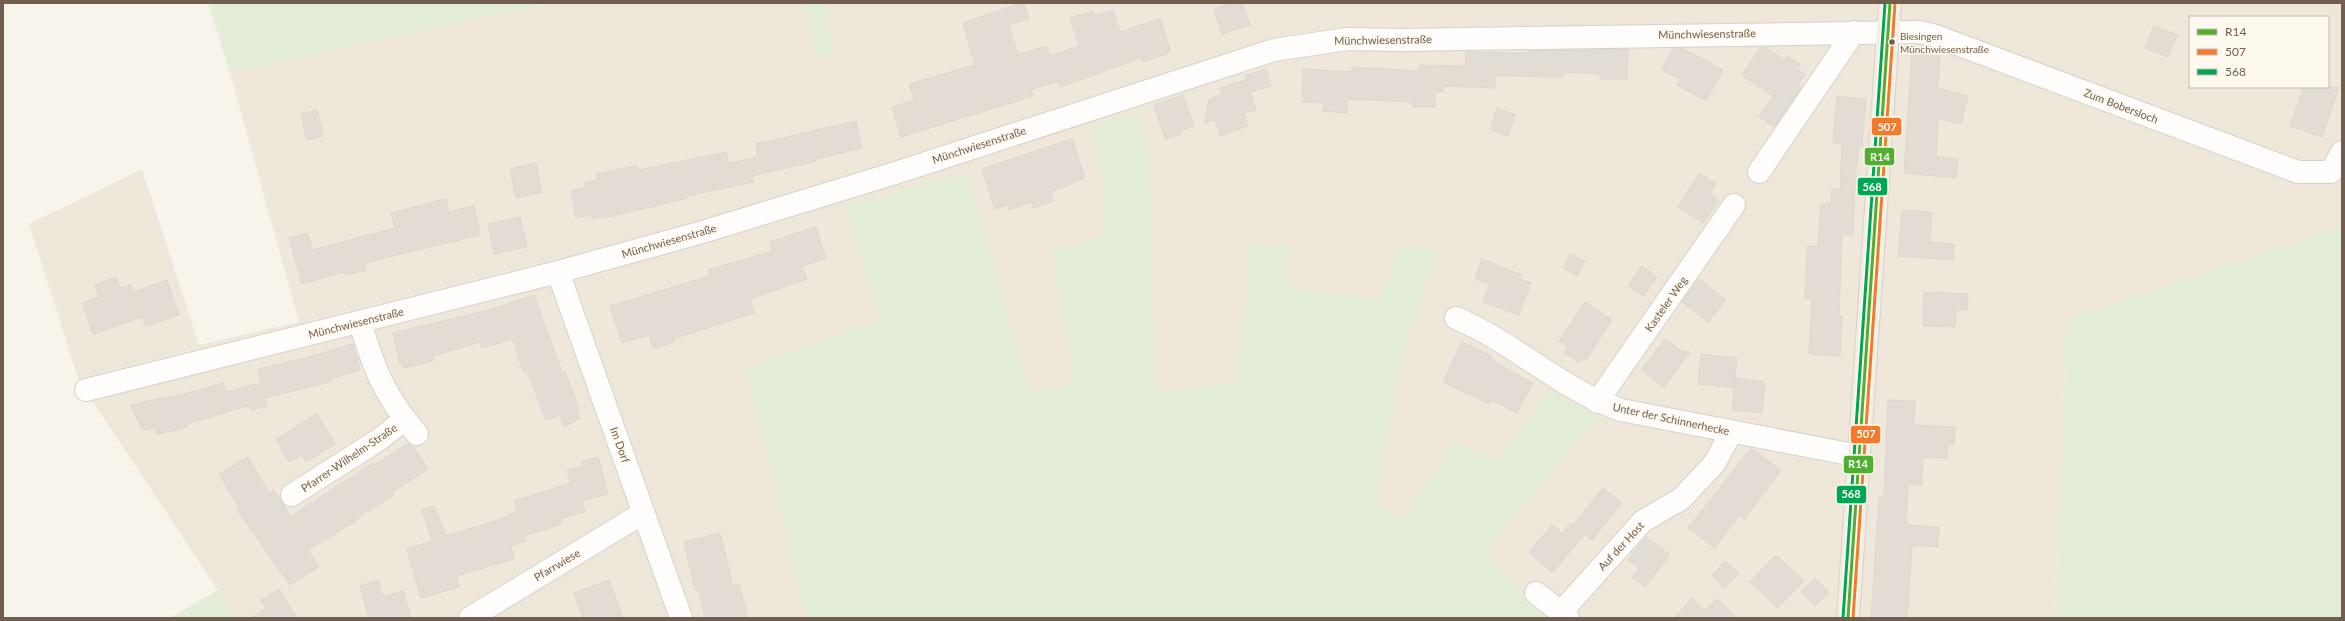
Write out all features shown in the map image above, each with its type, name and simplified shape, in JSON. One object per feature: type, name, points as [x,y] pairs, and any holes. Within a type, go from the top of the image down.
[{"type":"main road","points":[[1848,618],[1890,3]]},
{"type":"street","name":"Münchwiesenstraße","points":[[86,390],[558,272],[699,233],[882,177],[1214,68],[1289,47],[1347,39],[1403,40],[1888,31]]},
{"type":"street","name":"Zum Bobersloch","points":[[1888,31],[1919,32],[1933,35],[2298,172],[2331,172],[2342,152]]},
{"type":"street","points":[[1759,172],[1854,32]]},
{"type":"street","name":"Kasteler Weg","points":[[1597,402],[1734,206]]},
{"type":"street","name":"Im Dorf","points":[[558,272],[681,618]]},
{"type":"street","name":"Unter der Schinnerhecke","points":[[1456,318],[1482,329],[1573,389],[1597,402],[1621,410],[1731,433],[1860,456]]},
{"type":"street","name":"Pfarrer-Wilhelm-Straße","points":[[292,495],[380,439],[411,427],[390,400],[379,380],[360,322]]},
{"type":"street","name":"Auf der Host","points":[[1536,593],[1564,615],[1643,521],[1681,499],[1714,464],[1731,433]]},
{"type":"street","name":"Pfarrwiese","points":[[470,618],[643,513]]},
{"type":"shaded area","points":[[548,3],[2342,3],[2342,227],[2067,320],[2054,618],[236,618],[79,381],[29,224],[142,169],[199,345],[299,322],[230,73]]},
{"type":"green space","points":[[208,3],[548,3],[230,73]]},
{"type":"green space","points":[[806,3],[825,3],[834,52],[815,58]]},
{"type":"green space","points":[[1138,112],[1150,163],[1156,393],[1235,382],[1251,244],[1290,246],[1286,287],[1379,300],[1401,246],[1437,250],[1401,359],[1376,504],[1403,520],[1455,442],[1496,462],[1550,390],[1572,403],[1601,414],[1484,550],[1550,618],[806,618],[746,368],[880,320],[847,206],[966,172],[1030,394],[1075,383],[1052,251],[1107,234],[1101,174],[1090,125]]},
{"type":"green space","points":[[2342,227],[2342,618],[2054,618],[2067,319]]},
{"type":"green space","points":[[218,590],[236,618],[170,618]]},
{"type":"building","points":[[1024,3],[1029,19],[1009,25],[1018,55],[1046,46],[1050,56],[1079,46],[1070,18],[1093,11],[1095,16],[1113,10],[1120,32],[1160,19],[1171,52],[1143,62],[1141,58],[1060,87],[1058,81],[1031,90],[1033,96],[901,137],[892,107],[914,100],[909,84],[975,65],[963,23]]},
{"type":"building","points":[[1232,3],[1243,3],[1250,25],[1222,34],[1214,9]]},
{"type":"building","points":[[2154,26],[2177,35],[2168,57],[2145,48]]},
{"type":"building","points":[[1761,47],[1765,47],[1784,60],[1787,56],[1800,64],[1797,69],[1805,74],[1798,85],[1801,88],[1774,127],[1759,116],[1773,96],[1742,75]]},
{"type":"building","points":[[1673,48],[1682,48],[1723,70],[1706,101],[1677,85],[1680,79],[1662,70]]},
{"type":"building","points":[[1628,49],[1627,79],[1600,79],[1600,74],[1564,72],[1564,77],[1495,76],[1495,88],[1443,86],[1443,92],[1435,92],[1435,107],[1412,107],[1412,102],[1348,99],[1347,113],[1322,111],[1325,103],[1302,102],[1303,69],[1352,72],[1352,67],[1419,71],[1419,65],[1465,66],[1466,52],[1528,53],[1528,51]]},
{"type":"building","points":[[1912,54],[1940,56],[1938,88],[1968,96],[1961,124],[1938,118],[1936,157],[1958,159],[1956,178],[1904,173]]},
{"type":"building","points":[[1266,69],[1271,86],[1251,92],[1245,76]]},
{"type":"building","points":[[1246,80],[1256,110],[1244,113],[1248,126],[1220,136],[1215,119],[1204,123],[1209,99],[1222,94],[1220,88]]},
{"type":"building","points":[[2339,87],[2322,137],[2290,126],[2304,88]]},
{"type":"building","points":[[1183,95],[1194,126],[1181,130],[1182,134],[1165,139],[1154,105]]},
{"type":"building","points":[[1837,96],[1866,99],[1862,146],[1859,145],[1855,178],[1853,235],[1842,234],[1839,316],[1842,316],[1840,356],[1809,354],[1812,298],[1805,298],[1807,246],[1818,247],[1821,203],[1831,203],[1832,189],[1840,190],[1842,144],[1833,143]]},
{"type":"building","points":[[1497,108],[1515,115],[1508,136],[1490,130]]},
{"type":"building","points":[[317,110],[323,136],[307,140],[301,114]]},
{"type":"building","points":[[856,121],[862,148],[816,159],[817,161],[752,176],[754,182],[687,196],[687,198],[613,216],[592,219],[592,215],[576,218],[571,191],[586,187],[585,183],[597,180],[596,174],[637,166],[638,170],[726,152],[729,163],[758,157],[756,144]]},
{"type":"building","points":[[1072,139],[1085,178],[1051,192],[1054,201],[1033,208],[1032,202],[1009,210],[1008,205],[995,209],[982,169]]},
{"type":"building","points":[[536,163],[542,192],[516,198],[510,169]]},
{"type":"building","points":[[1699,173],[1716,184],[1710,194],[1719,200],[1704,223],[1678,207]]},
{"type":"building","points":[[446,199],[449,212],[474,206],[480,235],[364,264],[366,270],[346,275],[345,272],[302,284],[289,238],[308,233],[312,250],[395,228],[391,213]]},
{"type":"building","points":[[1902,210],[1932,212],[1930,242],[1954,244],[1953,260],[1898,256]]},
{"type":"building","points":[[520,217],[527,247],[494,254],[488,224]]},
{"type":"building","points":[[816,227],[826,258],[802,266],[807,279],[750,299],[754,313],[673,339],[674,342],[653,349],[649,335],[622,343],[610,306],[710,276],[708,270],[772,251],[770,242]]},
{"type":"building","points":[[1570,254],[1585,261],[1577,276],[1563,268]]},
{"type":"building","points":[[1482,259],[1522,275],[1520,279],[1531,283],[1519,315],[1483,302],[1490,284],[1475,279]]},
{"type":"building","points":[[1642,266],[1657,277],[1644,296],[1628,286]]},
{"type":"building","points":[[116,277],[120,288],[131,285],[134,292],[167,280],[179,315],[146,326],[142,317],[93,334],[82,303],[99,297],[95,285]]},
{"type":"building","points":[[1699,279],[1726,300],[1708,322],[1682,302]]},
{"type":"building","points":[[1924,292],[1968,294],[1967,310],[1956,310],[1955,327],[1923,326]]},
{"type":"building","points":[[534,295],[562,372],[565,371],[579,408],[577,409],[580,418],[564,427],[560,415],[546,420],[527,371],[523,372],[513,339],[482,348],[480,342],[432,356],[433,361],[404,368],[402,364],[400,364],[393,333],[488,310]]},
{"type":"building","points":[[1585,302],[1612,320],[1586,360],[1582,357],[1579,362],[1564,353],[1568,347],[1559,341]]},
{"type":"building","points":[[1665,339],[1681,351],[1690,352],[1664,387],[1641,370]]},
{"type":"building","points":[[1462,342],[1492,356],[1491,360],[1533,383],[1517,413],[1492,400],[1489,404],[1443,382]]},
{"type":"building","points":[[353,344],[360,370],[330,379],[330,382],[265,398],[267,406],[251,410],[250,405],[187,424],[187,427],[157,434],[155,428],[143,430],[130,405],[180,395],[223,383],[226,392],[261,383],[258,369],[302,359]]},
{"type":"building","points":[[1701,354],[1737,358],[1735,378],[1765,382],[1762,413],[1732,410],[1735,381],[1734,388],[1698,384]]},
{"type":"building","points":[[1888,400],[1915,401],[1914,425],[1955,427],[1954,445],[1948,444],[1947,458],[1923,457],[1922,485],[1908,484],[1906,525],[1939,527],[1938,547],[1912,545],[1907,618],[1871,618],[1879,496],[1884,496]]},
{"type":"building","points":[[317,414],[335,444],[306,462],[302,455],[289,462],[276,439]]},
{"type":"building","points":[[409,443],[413,446],[428,469],[392,492],[394,495],[357,518],[358,520],[308,550],[319,567],[290,585],[237,510],[239,508],[219,474],[248,457],[269,493],[274,490],[291,516],[373,463],[375,465]]},
{"type":"building","points":[[1751,448],[1781,470],[1744,520],[1739,515],[1715,548],[1688,528]]},
{"type":"building","points":[[598,457],[608,494],[582,501],[585,512],[560,519],[562,524],[524,536],[526,541],[511,546],[514,559],[456,576],[459,587],[421,598],[407,549],[432,541],[422,510],[434,506],[446,536],[508,517],[507,515],[517,512],[514,501],[571,483],[567,470],[584,466],[582,462]]},
{"type":"building","points":[[1603,488],[1622,503],[1592,540],[1585,534],[1552,573],[1529,552],[1552,525],[1562,533],[1570,523],[1573,525]]},
{"type":"building","points":[[720,533],[733,586],[739,584],[748,618],[705,618],[698,589],[695,590],[684,542]]},
{"type":"building","points":[[1646,537],[1670,555],[1645,587],[1632,577],[1639,568],[1628,560]]},
{"type":"building","points":[[1776,555],[1804,581],[1778,608],[1750,582]]},
{"type":"building","points":[[1725,561],[1739,573],[1725,588],[1712,576]]},
{"type":"building","points":[[1815,578],[1829,593],[1815,606],[1801,592]]},
{"type":"building","points":[[378,580],[383,597],[403,591],[411,618],[369,618],[360,586]]},
{"type":"building","points":[[609,580],[623,618],[583,618],[574,593]]},
{"type":"building","points":[[279,589],[297,618],[251,618],[266,608],[261,600]]},
{"type":"building","points":[[1692,598],[1705,611],[1717,599],[1737,618],[1674,618]]},
{"type":"transit line","name":"568","points":[[1843,618],[1885,3]]},
{"type":"transit line","name":"R14","points":[[1848,618],[1890,3]]},
{"type":"transit line","name":"507","points":[[1853,618],[1895,3]]},
{"type":"place","name":"Biesingen Münchwiesenstraße","points":[[1892,42]]}]
